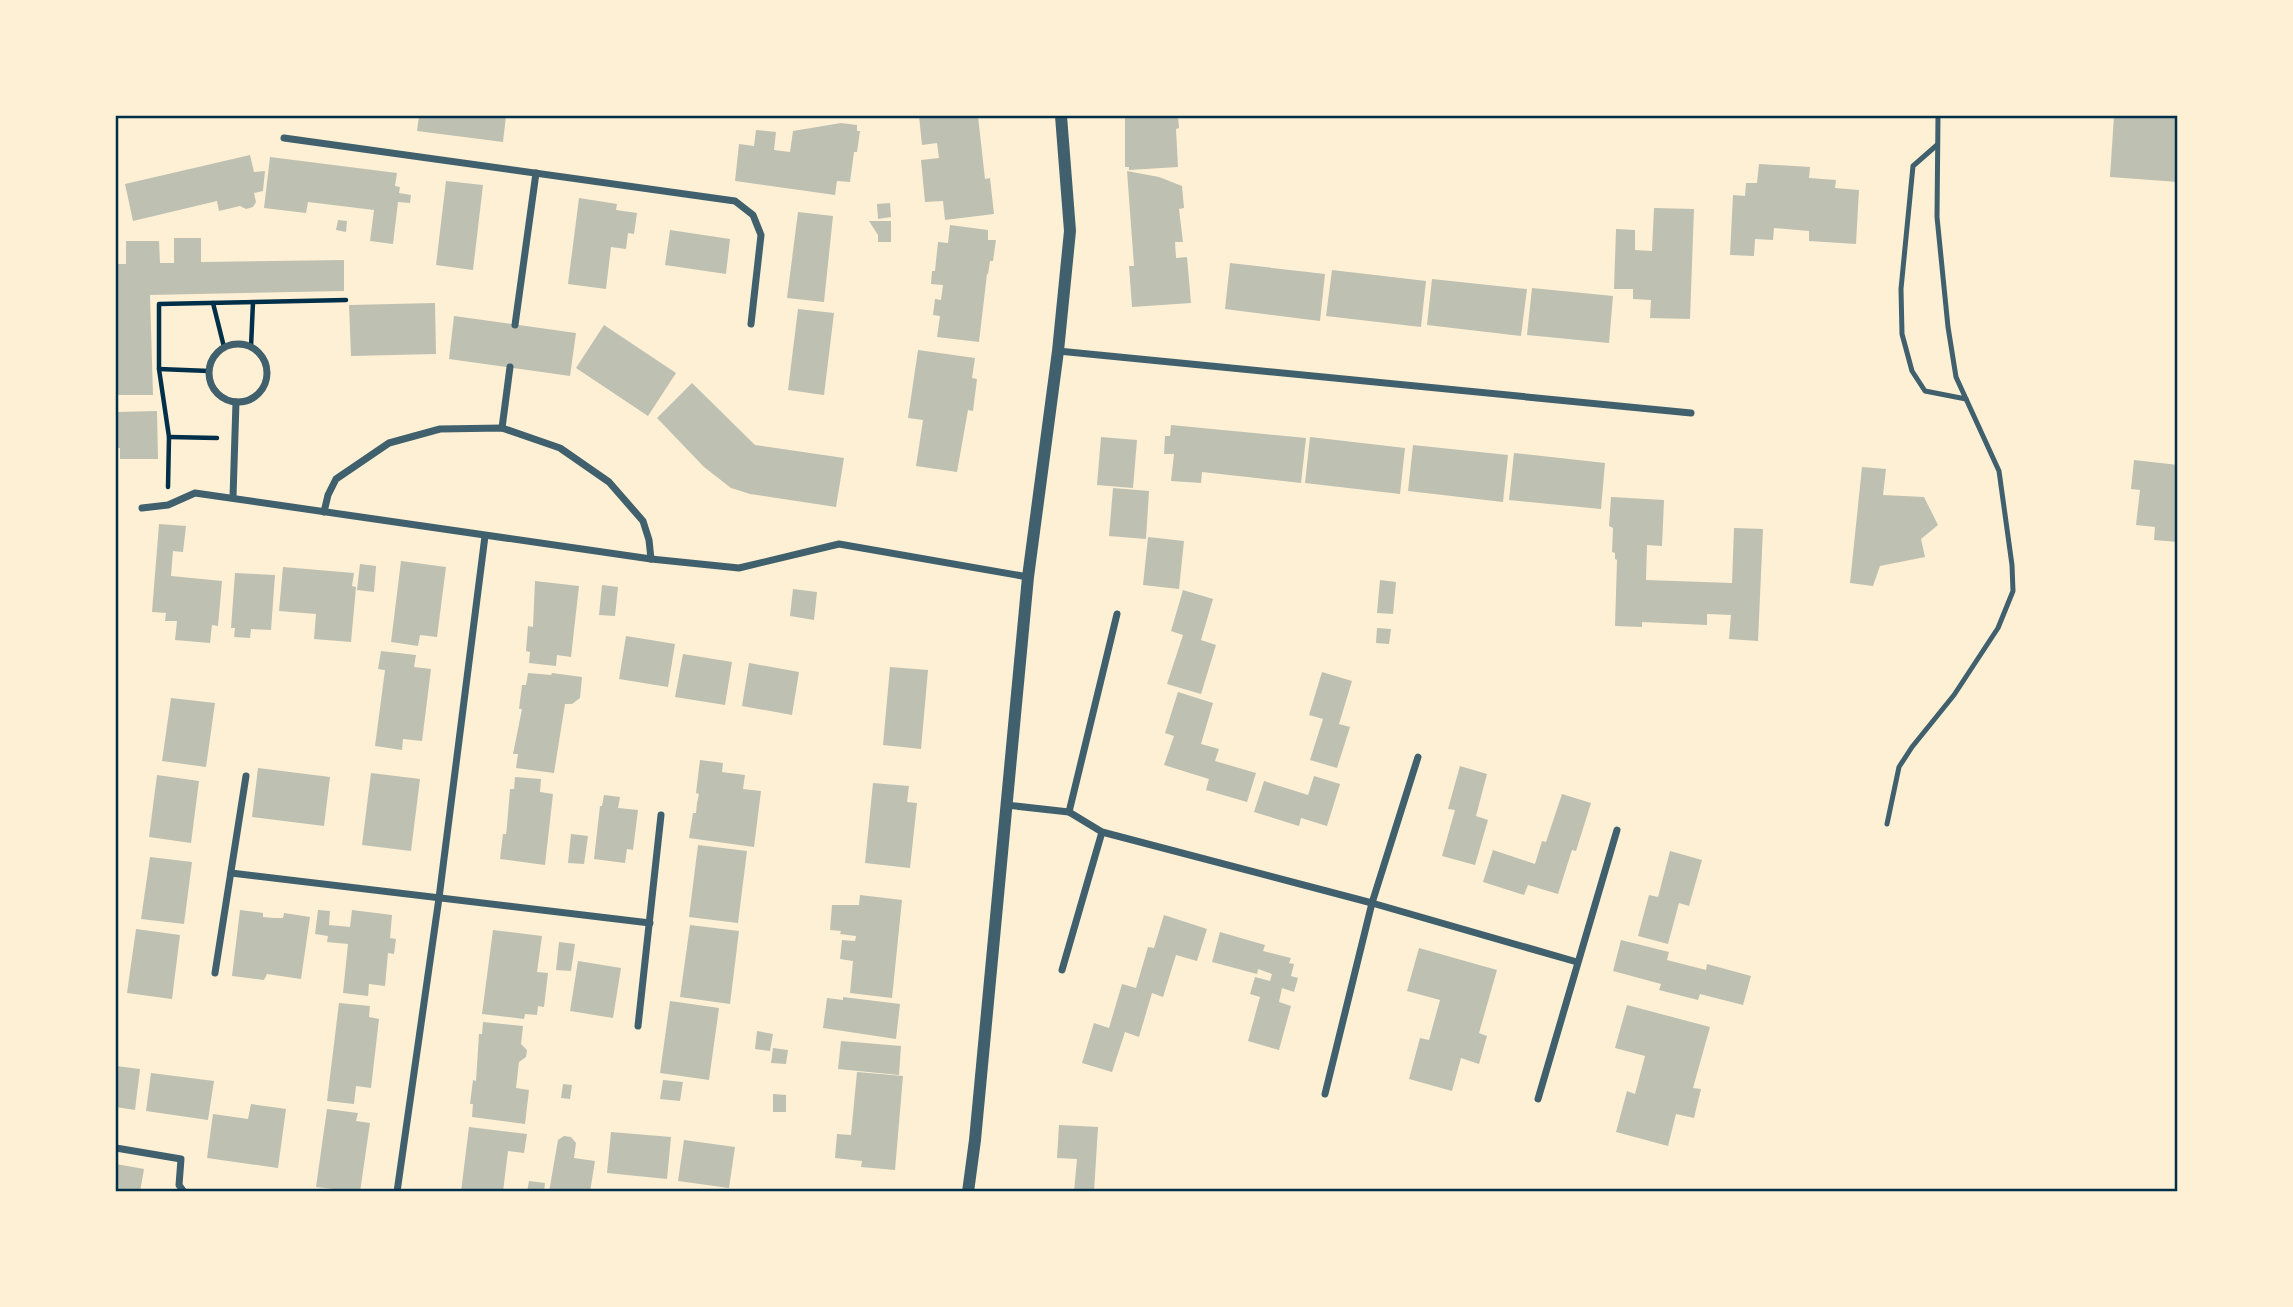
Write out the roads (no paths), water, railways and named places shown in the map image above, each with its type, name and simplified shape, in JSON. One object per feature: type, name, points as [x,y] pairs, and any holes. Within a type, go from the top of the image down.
[{"type":"street","points":[[968,1192],[1028,577],[1058,351],[1070,231],[1062,116]]},
{"type":"street","points":[[284,138],[735,201],[753,215],[761,234],[751,324]]},
{"type":"street","points":[[515,325],[536,173]]},
{"type":"street","points":[[234,344],[250,347],[262,357],[266,367],[266,379],[262,388],[255,396],[236,402],[226,400],[214,390],[209,381],[209,371],[217,352],[234,344]]},
{"type":"street","points":[[1058,351],[1691,413]]},
{"type":"street","points":[[502,428],[510,367]]},
{"type":"street","points":[[233,497],[236,402]]},
{"type":"street","points":[[324,513],[328,495],[336,479],[389,443],[440,429],[502,428],[560,448],[609,482],[643,521],[651,559]]},
{"type":"street","points":[[142,508],[168,505],[195,493],[651,559],[738,568],[839,544],[1028,577]]},
{"type":"street","points":[[397,1192],[439,898],[485,536]]},
{"type":"street","points":[[1069,812],[1117,614]]},
{"type":"street","points":[[1325,1094],[1372,904],[1418,757]]},
{"type":"street","points":[[215,973],[246,776]]},
{"type":"street","points":[[1006,805],[1069,812],[1102,832],[1577,962]]},
{"type":"street","points":[[638,1026],[661,815]]},
{"type":"street","points":[[1538,1099],[1618,830]]},
{"type":"street","points":[[1062,970],[1102,832]]},
{"type":"street","points":[[231,873],[650,923]]},
{"type":"street","points":[[116,1148],[181,1159],[179,1185],[184,1192]]},
{"type":"lane","points":[[1887,824],[1899,767],[1954,695],[1998,628],[2013,591],[1999,471],[1956,377],[1948,327],[1937,217],[1938,116]]},
{"type":"lane","points":[[1937,145],[1913,166],[1901,289],[1902,334],[1912,371],[1925,391],[1966,399]]}]
